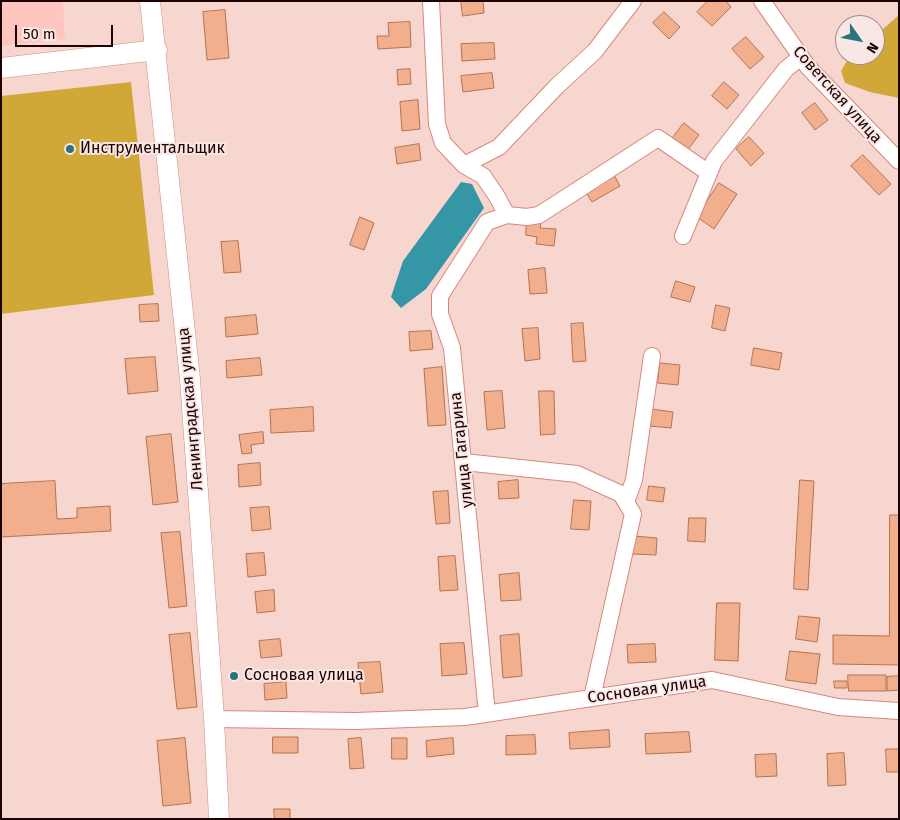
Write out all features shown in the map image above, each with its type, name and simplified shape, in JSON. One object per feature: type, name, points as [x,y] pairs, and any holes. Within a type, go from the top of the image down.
[{"type":"main road","name":"Ленинградская улица","points":[[150,1],[157,50],[190,379],[214,718],[218,819]]},
{"type":"main road","points":[[1,68],[157,50]]},
{"type":"street","points":[[431,1],[437,124],[443,143],[464,164],[483,176],[496,195],[506,215]]},
{"type":"street","points":[[464,164],[498,146],[557,86],[595,51],[634,1]]},
{"type":"street","name":"Советская улица","points":[[762,1],[801,57],[828,88],[899,161]]},
{"type":"street","points":[[683,236],[714,160],[786,69],[801,57]]},
{"type":"street","name":"улица Гагарина","points":[[487,714],[452,348],[440,314],[440,296],[486,222],[506,215],[528,217],[539,215],[658,138],[709,174]]},
{"type":"street","points":[[626,502],[634,480],[652,356]]},
{"type":"street","points":[[464,462],[577,474],[622,494],[633,514],[592,698]]},
{"type":"street","name":"Сосновая улица","points":[[214,718],[355,721],[465,717],[712,680],[838,707],[899,711]]},
{"type":"shaded area","points":[[1,1],[63,1],[65,39],[1,46]]},
{"type":"shaded area","points":[[899,15],[899,98],[870,92],[845,83],[841,71],[844,65],[885,65],[885,27]]},
{"type":"shaded area","name":"Инструментальщик","points":[[131,82],[154,295],[1,314],[1,96]]},
{"type":"water","points":[[461,182],[472,184],[484,208],[426,289],[401,308],[391,297],[403,261]]},
{"type":"building","points":[[461,1],[483,1],[484,13],[463,16]]},
{"type":"building","points":[[708,1],[726,1],[731,7],[712,26],[697,12]]},
{"type":"building","points":[[225,10],[229,58],[207,60],[203,12]]},
{"type":"building","points":[[664,12],[680,27],[669,39],[653,23]]},
{"type":"building","points":[[410,22],[411,47],[378,49],[377,36],[389,36],[388,23]]},
{"type":"building","points":[[746,37],[764,57],[750,69],[732,49]]},
{"type":"building","points":[[494,43],[495,59],[462,61],[461,44]]},
{"type":"building","points":[[410,69],[411,84],[398,85],[397,70]]},
{"type":"building","points":[[492,73],[494,88],[463,92],[461,76]]},
{"type":"building","points":[[724,82],[739,95],[727,109],[712,96]]},
{"type":"building","points":[[418,100],[420,129],[402,131],[400,102]]},
{"type":"building","points":[[815,103],[828,120],[815,130],[802,113]]},
{"type":"building","points":[[684,123],[699,135],[686,152],[671,140]]},
{"type":"building","points":[[749,137],[764,153],[751,166],[736,149]]},
{"type":"building","points":[[419,144],[421,160],[397,164],[395,148]]},
{"type":"building","points":[[863,155],[891,184],[879,195],[851,166]]},
{"type":"building","points":[[613,173],[620,186],[592,202],[584,189]]},
{"type":"building","points":[[719,183],[737,194],[714,229],[697,217]]},
{"type":"building","points":[[360,217],[374,223],[364,250],[350,245]]},
{"type":"building","points":[[527,220],[541,222],[540,228],[556,229],[554,246],[536,244],[537,237],[526,235]]},
{"type":"building","points":[[238,241],[241,272],[224,273],[221,242]]},
{"type":"building","points":[[545,268],[547,293],[530,294],[528,270]]},
{"type":"building","points":[[676,281],[695,287],[690,302],[671,297]]},
{"type":"building","points":[[158,304],[159,321],[140,322],[139,305]]},
{"type":"building","points":[[716,305],[730,308],[725,331],[712,328]]},
{"type":"building","points":[[256,315],[258,334],[226,337],[225,318]]},
{"type":"building","points":[[583,323],[586,361],[573,362],[571,324]]},
{"type":"building","points":[[538,328],[540,359],[525,361],[522,329]]},
{"type":"building","points":[[431,331],[433,349],[410,351],[409,332]]},
{"type":"building","points":[[754,348],[782,353],[779,370],[751,365]]},
{"type":"building","points":[[155,357],[158,391],[128,394],[125,359]]},
{"type":"building","points":[[260,358],[262,375],[227,378],[226,361]]},
{"type":"building","points":[[660,363],[680,365],[678,385],[658,383]]},
{"type":"building","points":[[442,367],[446,425],[428,426],[424,369]]},
{"type":"building","points":[[502,391],[505,428],[487,430],[484,392]]},
{"type":"building","points":[[539,391],[554,391],[555,434],[541,435]]},
{"type":"building","points":[[313,407],[314,431],[271,433],[270,410]]},
{"type":"building","points":[[651,409],[673,412],[671,428],[650,426]]},
{"type":"building","points":[[263,432],[264,443],[251,445],[252,453],[242,454],[239,435]]},
{"type":"building","points":[[171,434],[178,502],[153,505],[146,437]]},
{"type":"building","points":[[260,463],[261,485],[239,487],[238,465]]},
{"type":"building","points":[[518,480],[519,498],[499,499],[498,482]]},
{"type":"building","points":[[800,480],[814,481],[808,590],[794,589]]},
{"type":"building","points":[[55,481],[57,519],[77,518],[77,508],[110,506],[111,531],[1,537],[1,484]]},
{"type":"building","points":[[649,486],[665,488],[663,502],[647,500]]},
{"type":"building","points":[[448,491],[450,523],[436,524],[433,492]]},
{"type":"building","points":[[574,500],[591,501],[589,530],[571,529]]},
{"type":"building","points":[[269,507],[271,529],[252,531],[250,508]]},
{"type":"building","points":[[890,515],[899,515],[899,665],[833,664],[833,635],[889,636]]},
{"type":"building","points":[[689,518],[706,518],[705,542],[688,541]]},
{"type":"building","points":[[180,532],[187,606],[169,608],[161,533]]},
{"type":"building","points":[[634,536],[657,538],[656,555],[633,554]]},
{"type":"building","points":[[264,553],[266,575],[248,577],[246,554]]},
{"type":"building","points":[[455,556],[458,590],[440,591],[438,557]]},
{"type":"building","points":[[519,573],[521,600],[501,601],[499,575]]},
{"type":"building","points":[[274,590],[275,611],[257,613],[255,592]]},
{"type":"building","points":[[717,603],[740,603],[738,661],[715,660]]},
{"type":"building","points":[[799,616],[820,618],[817,642],[796,639]]},
{"type":"building","points":[[190,633],[197,707],[177,709],[169,635]]},
{"type":"building","points":[[519,634],[522,676],[503,678],[500,636]]},
{"type":"building","points":[[280,639],[282,656],[261,658],[259,641]]},
{"type":"building","points":[[464,643],[467,674],[442,676],[440,644]]},
{"type":"building","points":[[655,644],[656,662],[628,663],[627,645]]},
{"type":"building","points":[[790,651],[820,654],[816,684],[786,680]]},
{"type":"building","points":[[380,662],[383,692],[361,694],[358,663]]},
{"type":"building","points":[[848,675],[886,675],[886,691],[849,691]]},
{"type":"building","points":[[899,676],[899,690],[887,691],[887,677]]},
{"type":"building","points":[[834,681],[847,681],[847,688],[835,688]]},
{"type":"building","points":[[286,682],[287,698],[265,700],[264,684]]},
{"type":"building","points":[[609,730],[610,747],[570,749],[569,733]]},
{"type":"building","points":[[689,732],[691,752],[646,754],[645,734]]},
{"type":"building","points":[[535,735],[536,754],[506,755],[506,736]]},
{"type":"building","points":[[273,737],[298,737],[298,753],[273,753]]},
{"type":"building","points":[[185,738],[191,803],[163,806],[157,741]]},
{"type":"building","points":[[361,738],[364,768],[350,769],[348,739]]},
{"type":"building","points":[[392,738],[407,738],[407,759],[392,759]]},
{"type":"building","points":[[453,738],[454,754],[427,757],[426,741]]},
{"type":"building","points":[[886,749],[899,749],[899,772],[887,772]]},
{"type":"building","points":[[844,753],[846,785],[828,786],[827,754]]},
{"type":"building","points":[[776,754],[777,776],[756,777],[755,755]]},
{"type":"building","points":[[274,809],[290,809],[290,819],[275,819]]},
{"type":"place","name":"Инструментальщик","points":[[70,149]]},
{"type":"place","name":"Сосновая улица","points":[[234,676]]}]
